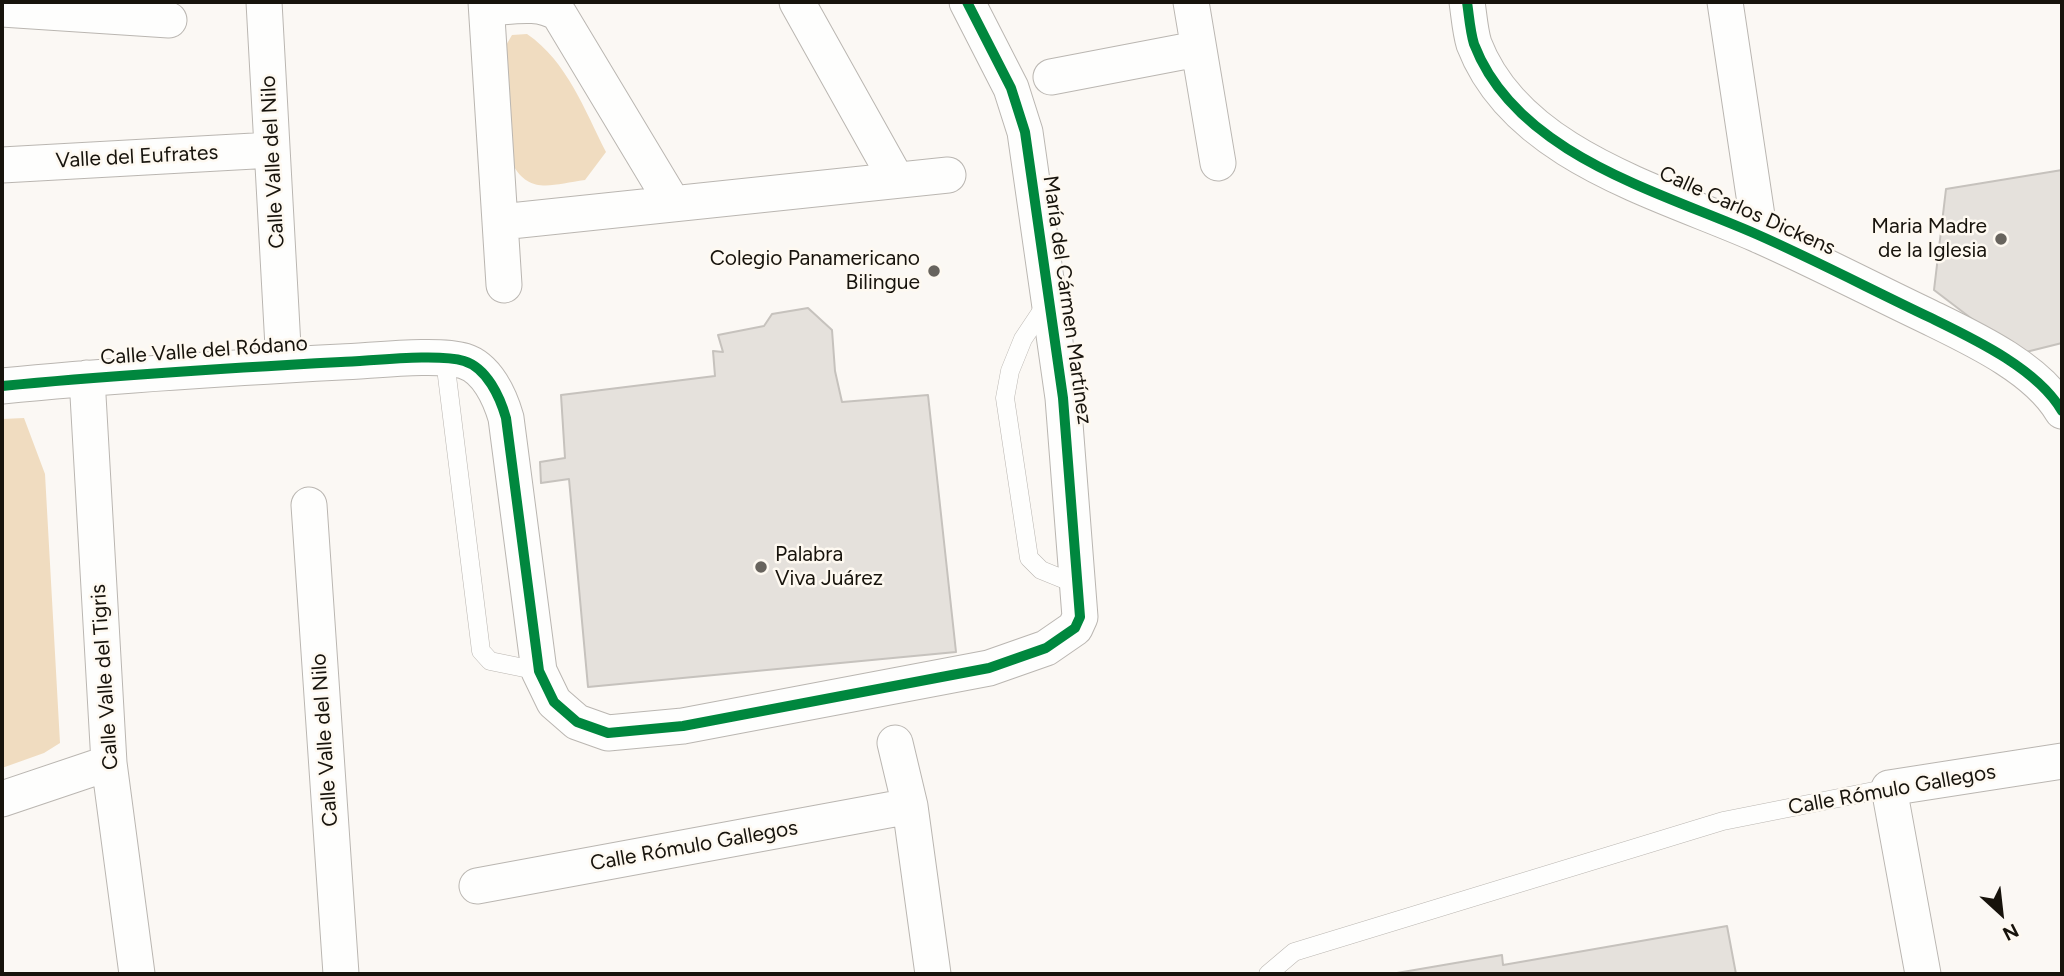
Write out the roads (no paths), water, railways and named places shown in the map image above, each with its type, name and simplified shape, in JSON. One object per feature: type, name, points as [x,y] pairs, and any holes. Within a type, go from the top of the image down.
[{"type":"street","name":"Calle Valle del Nilo","points":[[264,2],[284,365]]},
{"type":"street","points":[[797,2],[896,179]]},
{"type":"street","name":"María del Cármen Martínez","points":[[967,2],[1011,88],[1025,132],[1063,398],[1079,601]]},
{"type":"street","points":[[1191,2],[1218,163]]},
{"type":"street","name":"Calle Carlos Dickens","points":[[1467,2],[1473,41],[1486,69],[1502,93],[1537,128],[1577,157],[1760,236],[2003,356],[2055,398],[2062,411]]},
{"type":"street","points":[[1725,2],[1760,236]]},
{"type":"street","points":[[504,285],[487,5],[536,6],[550,8],[559,14],[672,202]]},
{"type":"street","points":[[2,9],[169,20]]},
{"type":"street","points":[[1051,77],[1197,49]]},
{"type":"street","name":"Valle del Eufrates","points":[[2,165],[272,150]]},
{"type":"street","points":[[501,222],[948,175]]},
{"type":"street","name":"Calle Valle del Ródano","points":[[2,386],[87,377],[284,365],[410,359],[463,361],[478,370],[500,396],[506,418],[539,671],[554,702],[577,722],[608,733],[683,726],[989,668],[1046,648],[1075,628],[1079,601]]},
{"type":"street","name":"Calle Valle del Tigris","points":[[87,377],[109,763],[137,974]]},
{"type":"street","name":"Calle Valle del Nilo","points":[[309,505],[341,974]]},
{"type":"street","points":[[895,743],[910,806],[933,974]]},
{"type":"street","name":"Calle Rómulo Gallegos","points":[[1889,788],[2062,761]]},
{"type":"street","points":[[2,799],[109,763]]},
{"type":"street","points":[[1889,788],[1923,974]]},
{"type":"street","name":"Calle Rómulo Gallegos","points":[[477,886],[910,806]]},
{"type":"lane","points":[[1049,300],[1023,339],[1010,371],[1005,398],[1029,558],[1079,601]]},
{"type":"lane","points":[[445,360],[481,650],[490,661],[539,671]]},
{"type":"lane","name":"Calle Rómulo Gallegos","points":[[1268,974],[1294,952],[1723,821],[1889,788]]},
{"type":"place","name":"Maria Madre de la Iglesia","points":[[2001,239]]},
{"type":"place","name":"Colegio Panamericano Bilingue","points":[[934,271]]},
{"type":"place","name":"Palabra Viva Juárez","points":[[761,567]]}]
